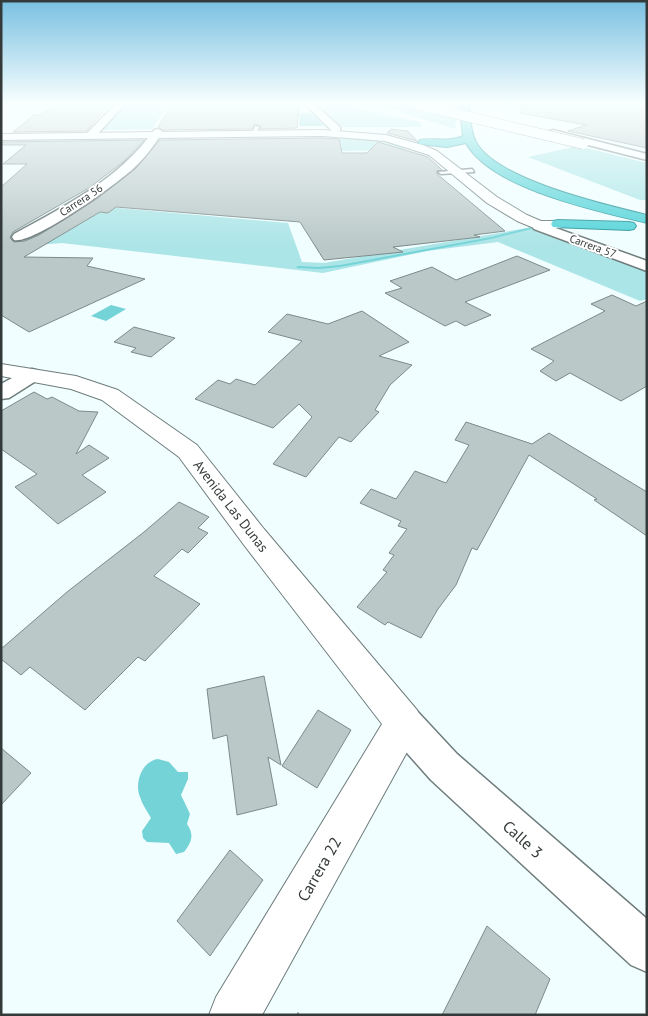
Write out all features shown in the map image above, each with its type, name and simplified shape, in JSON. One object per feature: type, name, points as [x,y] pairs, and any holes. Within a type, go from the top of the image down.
[{"type":"highway","points":[[478,151],[500,169],[527,182],[584,203],[647,218]]},
{"type":"highway","points":[[495,151],[506,162],[541,180],[596,198],[647,209]]},
{"type":"highway","points":[[558,224],[647,226]]},
{"type":"street","name":"Carrera 56","points":[[18,237],[98,190],[129,166],[141,151]]},
{"type":"street","points":[[428,151],[459,172],[504,209],[539,226],[558,224]]},
{"type":"street","points":[[447,151],[512,203],[558,224]]},
{"type":"street","points":[[619,151],[647,157]]},
{"type":"street","points":[[629,151],[647,157]]},
{"type":"street","name":"Carrera 57","points":[[558,224],[645,262]]},
{"type":"street","name":"Carrera 57","points":[[539,226],[645,262]]},
{"type":"street","name":"Avenida Las Dunas","points":[[1,370],[76,383],[110,396],[188,451],[254,537],[404,722]]},
{"type":"street","points":[[1,393],[32,375]]},
{"type":"street","name":"Calle 3","points":[[404,722],[444,767],[647,950]]},
{"type":"street","name":"Carrera 22","points":[[234,1015],[404,722]]},
{"type":"lane","points":[[441,172],[472,171]]},
{"type":"shaded area","points":[[553,151],[600,151],[647,163],[647,200],[640,200],[528,157]]},
{"type":"shaded area","points":[[84,205],[288,223],[302,262],[324,263],[533,227],[647,269],[647,299],[640,301],[498,242],[427,251],[323,273],[62,243],[1,248],[19,244],[32,233]]},
{"type":"shaded area","points":[[111,305],[126,309],[106,321],[91,316]]},
{"type":"shaded area","points":[[158,759],[169,762],[178,772],[188,772],[188,779],[181,795],[190,814],[187,824],[191,832],[191,839],[184,852],[176,854],[169,843],[147,842],[143,838],[142,831],[151,818],[143,805],[138,791],[139,779],[144,768],[152,761]]},
{"type":"building","points":[[18,151],[133,151],[123,162],[89,188],[13,232],[10,238],[14,242],[25,241],[39,235],[95,200],[135,169],[150,151],[367,153],[369,151],[409,151],[428,157],[442,170],[437,171],[437,174],[505,231],[474,235],[480,237],[393,247],[403,252],[324,260],[300,222],[116,207],[108,213],[100,212],[24,257],[93,258],[87,266],[145,279],[29,332],[1,315],[1,187],[27,164],[3,164]]},
{"type":"building","points":[[517,256],[550,270],[465,302],[491,315],[465,326],[456,321],[445,326],[385,293],[402,288],[390,281],[432,267],[456,280]]},
{"type":"building","points":[[612,295],[636,306],[647,301],[647,386],[621,401],[570,373],[556,381],[540,371],[554,361],[531,349],[605,311],[591,304]]},
{"type":"building","points":[[362,311],[409,342],[379,356],[412,365],[390,385],[375,410],[379,412],[351,442],[339,437],[306,477],[273,464],[312,417],[299,404],[273,428],[195,399],[218,380],[230,384],[236,379],[255,385],[302,341],[268,332],[287,314],[328,324]]},
{"type":"building","points":[[134,327],[175,338],[151,357],[131,352],[136,348],[114,342]]},
{"type":"building","points":[[34,392],[47,399],[52,397],[79,411],[98,412],[76,454],[89,445],[109,458],[82,475],[106,492],[58,524],[15,487],[37,474],[1,449],[1,411]]},
{"type":"building","points":[[466,422],[532,444],[549,433],[647,492],[647,536],[594,500],[597,499],[529,455],[477,550],[472,548],[456,585],[438,609],[421,638],[388,622],[385,625],[357,607],[387,572],[383,570],[394,555],[389,553],[407,529],[398,526],[401,521],[360,503],[371,489],[396,499],[415,471],[446,483],[469,445],[455,440]]},
{"type":"building","points":[[179,502],[209,517],[198,528],[208,533],[188,553],[182,549],[154,576],[200,604],[145,661],[138,657],[85,710],[30,667],[21,675],[1,659],[1,649],[67,592]]},
{"type":"building","points":[[264,676],[281,765],[268,757],[277,805],[237,815],[227,735],[213,739],[207,689]]},
{"type":"building","points":[[318,710],[351,730],[317,788],[282,766]]},
{"type":"building","points":[[1,748],[31,773],[1,805]]},
{"type":"building","points":[[230,850],[263,880],[210,956],[177,921]]},
{"type":"building","points":[[487,926],[550,979],[535,1015],[442,1015]]},
{"type":"waterway","points":[[298,267],[340,266],[491,238],[539,226]]}]
